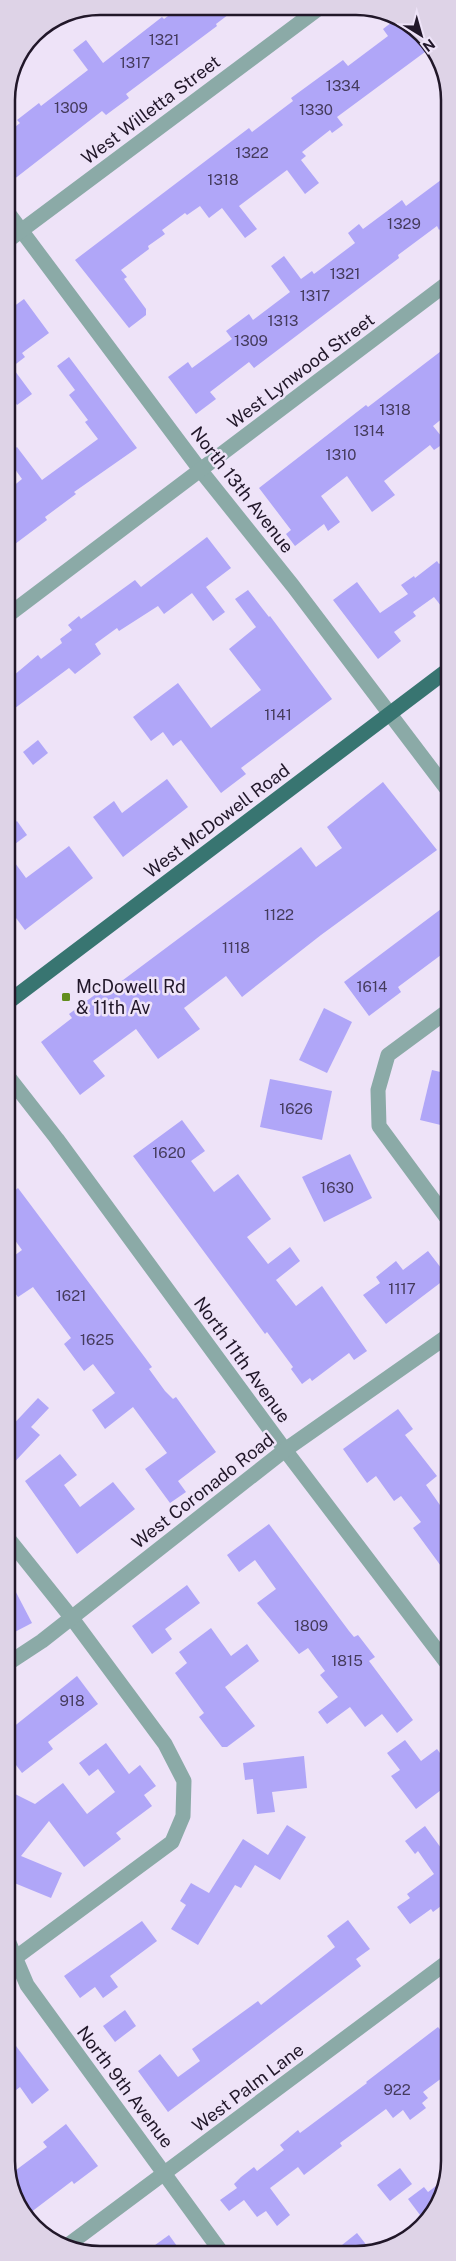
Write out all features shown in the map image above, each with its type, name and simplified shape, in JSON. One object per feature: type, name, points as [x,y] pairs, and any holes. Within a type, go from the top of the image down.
[{"type":"main road","name":"West McDowell Road","points":[[15,997],[441,675]]},
{"type":"street","name":"West Willetta Street","points":[[15,235],[310,15]]},
{"type":"street","name":"North 13th Avenue","points":[[15,221],[201,471],[391,714],[441,781]]},
{"type":"street","name":"West Lynwood Street","points":[[15,610],[441,288]]},
{"type":"street","points":[[441,1016],[388,1055],[378,1090],[379,1126],[441,1210]]},
{"type":"street","name":"North 11th Avenue","points":[[15,1086],[285,1450],[441,1655]]},
{"type":"street","name":"West Coronado Road","points":[[15,1659],[42,1641],[285,1450],[441,1340]]},
{"type":"street","points":[[15,1547],[71,1617],[165,1744],[184,1781],[183,1816],[172,1842],[15,1958]]},
{"type":"street","name":"North 9th Avenue","points":[[15,1967],[217,2246]]},
{"type":"street","name":"West Palm Lane","points":[[73,2241],[441,1967]]},
{"type":"building","points":[[169,15],[228,15],[216,24],[217,26],[126,94],[129,98],[106,115],[102,111],[15,178],[15,127],[20,123],[17,120],[39,103],[41,106],[88,70],[73,50],[86,40],[103,63],[162,17],[164,19]]},
{"type":"building","points":[[391,23],[398,26],[416,40],[425,52],[337,117],[343,125],[332,133],[330,130],[302,152],[306,156],[301,160],[319,183],[305,194],[287,170],[239,206],[257,229],[245,238],[222,208],[209,218],[200,206],[187,215],[185,213],[162,230],[165,234],[121,270],[127,277],[124,279],[146,309],[146,315],[129,328],[75,260],[249,128],[252,132],[293,101],[291,98],[343,60],[348,66],[388,36],[383,29]]},
{"type":"building","points":[[441,180],[441,228],[439,230],[437,226],[398,255],[399,258],[254,368],[249,362],[210,392],[216,399],[196,414],[168,377],[188,362],[192,368],[232,339],[226,331],[249,314],[253,320],[290,292],[271,266],[284,256],[301,279],[312,271],[314,274],[355,243],[348,233],[359,224],[363,229],[402,200],[406,206]]},
{"type":"building","points":[[24,299],[49,333],[22,353],[25,357],[15,365],[15,306]]},
{"type":"building","points":[[441,351],[441,420],[433,426],[441,436],[441,445],[434,450],[430,445],[384,481],[395,495],[372,512],[347,476],[321,496],[340,522],[328,531],[324,524],[295,546],[286,534],[291,530],[259,488],[366,405],[368,407]]},
{"type":"building","points":[[69,357],[137,448],[74,492],[76,494],[45,517],[47,520],[15,544],[15,485],[22,479],[15,469],[15,449],[17,447],[42,480],[98,439],[85,422],[88,420],[69,395],[75,390],[57,366]]},
{"type":"building","points":[[15,371],[32,394],[17,405],[15,402]]},
{"type":"building","points":[[207,537],[231,568],[206,587],[225,612],[213,621],[192,593],[164,614],[158,606],[119,631],[117,628],[95,644],[101,654],[75,674],[69,668],[15,708],[15,674],[38,655],[41,659],[62,643],[60,639],[72,630],[68,625],[79,616],[81,619],[135,580],[141,587]]},
{"type":"building","points":[[437,561],[439,564],[441,563],[441,606],[434,597],[413,612],[416,616],[394,632],[401,641],[378,659],[333,600],[357,582],[380,613],[408,594],[401,585],[414,576],[415,578]]},
{"type":"building","points":[[248,590],[270,616],[332,699],[241,768],[246,774],[221,793],[181,740],[173,746],[163,732],[151,741],[133,717],[178,683],[211,728],[261,690],[229,649],[256,627],[235,599]]},
{"type":"building","points":[[38,740],[48,753],[33,765],[23,752]]},
{"type":"building","points":[[167,779],[188,807],[123,857],[93,817],[114,801],[122,813]]},
{"type":"building","points":[[383,782],[437,850],[321,935],[242,997],[226,976],[184,1008],[200,1029],[158,1059],[136,1029],[93,1061],[105,1076],[80,1095],[41,1042],[72,1018],[69,1014],[100,991],[103,995],[301,847],[316,867],[342,848],[327,827]]},
{"type":"building","points":[[17,821],[27,835],[15,844],[15,823]]},
{"type":"building","points":[[69,846],[93,878],[25,930],[15,917],[15,863],[26,878]]},
{"type":"building","points":[[441,909],[441,955],[398,987],[401,992],[369,1016],[344,982]]},
{"type":"building","points":[[324,1008],[352,1022],[327,1073],[299,1060]]},
{"type":"building","points":[[432,1070],[441,1072],[441,1125],[420,1120]]},
{"type":"building","points":[[270,1079],[332,1091],[322,1140],[260,1127]]},
{"type":"building","points":[[182,1120],[205,1151],[191,1161],[214,1192],[238,1174],[271,1219],[247,1237],[268,1264],[290,1247],[300,1261],[276,1280],[296,1306],[322,1286],[367,1351],[354,1360],[349,1353],[312,1381],[310,1378],[302,1384],[291,1369],[293,1367],[267,1332],[265,1334],[133,1156]]},
{"type":"building","points":[[350,1154],[372,1198],[324,1222],[302,1177]]},
{"type":"building","points":[[18,1188],[152,1367],[149,1369],[165,1391],[173,1399],[176,1397],[216,1452],[178,1481],[186,1492],[170,1503],[145,1469],[167,1453],[133,1407],[105,1429],[92,1410],[115,1393],[93,1364],[84,1371],[64,1344],[71,1338],[33,1287],[18,1297],[15,1293],[15,1255],[22,1250],[15,1240],[15,1190]]},
{"type":"building","points":[[428,1251],[441,1268],[441,1282],[386,1324],[363,1295],[380,1283],[376,1277],[396,1261],[403,1270]]},
{"type":"building","points":[[38,1398],[49,1408],[31,1427],[40,1435],[15,1462],[15,1422]]},
{"type":"building","points":[[398,1409],[413,1429],[405,1435],[437,1476],[426,1485],[441,1507],[441,1566],[413,1528],[421,1522],[401,1496],[394,1501],[376,1476],[367,1483],[343,1449]]},
{"type":"building","points":[[60,1454],[77,1475],[64,1485],[80,1507],[113,1482],[135,1509],[77,1554],[25,1481]]},
{"type":"building","points":[[269,1524],[349,1631],[354,1637],[358,1635],[375,1657],[369,1661],[413,1720],[397,1733],[382,1714],[365,1727],[350,1707],[327,1724],[318,1712],[338,1697],[320,1675],[325,1671],[308,1648],[299,1654],[257,1603],[276,1589],[255,1560],[239,1572],[227,1555]]},
{"type":"building","points":[[187,1585],[200,1603],[165,1629],[172,1639],[152,1654],[132,1626]]},
{"type":"building","points":[[15,1590],[32,1623],[15,1632]]},
{"type":"building","points":[[211,1628],[231,1656],[247,1644],[259,1661],[225,1687],[255,1726],[227,1747],[222,1747],[199,1717],[204,1713],[175,1673],[187,1663],[179,1652]]},
{"type":"building","points":[[77,1676],[98,1704],[48,1742],[53,1749],[22,1773],[15,1764],[15,1726]]},
{"type":"building","points":[[405,1740],[421,1761],[437,1749],[441,1754],[441,1790],[416,1809],[391,1776],[400,1770],[387,1753]]},
{"type":"building","points":[[106,1743],[129,1774],[140,1765],[156,1786],[144,1795],[152,1806],[116,1833],[121,1839],[84,1867],[49,1821],[21,1856],[62,1873],[51,1898],[15,1883],[15,1794],[35,1804],[63,1783],[87,1814],[115,1792],[98,1769],[89,1776],[79,1763]]},
{"type":"building","points":[[304,1756],[307,1788],[272,1792],[275,1812],[257,1814],[253,1779],[245,1780],[243,1763]]},
{"type":"building","points":[[287,1825],[306,1837],[280,1880],[255,1865],[241,1888],[235,1885],[198,1945],[171,1929],[186,1905],[180,1901],[191,1883],[209,1893],[243,1839],[268,1855]]},
{"type":"building","points":[[425,1826],[441,1848],[441,1906],[433,1912],[431,1909],[410,1924],[397,1907],[410,1898],[407,1894],[434,1874],[418,1851],[415,1854],[405,1841]]},
{"type":"building","points":[[348,1920],[370,1949],[356,1959],[361,1966],[168,2112],[138,2071],[160,2054],[178,2077],[200,2061],[192,2049],[258,2001],[261,2005],[335,1947],[327,1936]]},
{"type":"building","points":[[142,1921],[157,1941],[110,1976],[118,1987],[103,1998],[95,1987],[80,1998],[64,1976]]},
{"type":"building","points":[[125,2010],[136,2026],[115,2042],[103,2026]]},
{"type":"building","points":[[438,2027],[441,2031],[441,2079],[423,2092],[428,2098],[422,2103],[426,2108],[410,2120],[403,2110],[393,2118],[386,2109],[340,2143],[342,2146],[304,2175],[298,2167],[270,2188],[290,2215],[277,2226],[266,2211],[257,2217],[244,2200],[229,2211],[220,2200],[237,2188],[234,2184],[241,2177],[254,2167],[257,2171],[284,2150],[280,2145],[298,2130],[300,2133]]},
{"type":"building","points":[[15,2047],[49,2090],[32,2104],[20,2087],[15,2091]]},
{"type":"building","points":[[66,2124],[98,2166],[74,2184],[72,2181],[32,2212],[18,2183],[16,2170],[47,2147],[43,2142]]},
{"type":"building","points":[[400,2168],[412,2184],[390,2201],[377,2185]]},
{"type":"building","points":[[437,2185],[435,2193],[421,2216],[408,2199],[424,2187],[428,2192]]},
{"type":"building","points":[[357,2233],[367,2245],[343,2246]]},
{"type":"building","points":[[169,2235],[177,2246],[154,2246]]},
{"type":"place","name":"McDowell Rd & 11th Av","points":[[66,997]]}]
